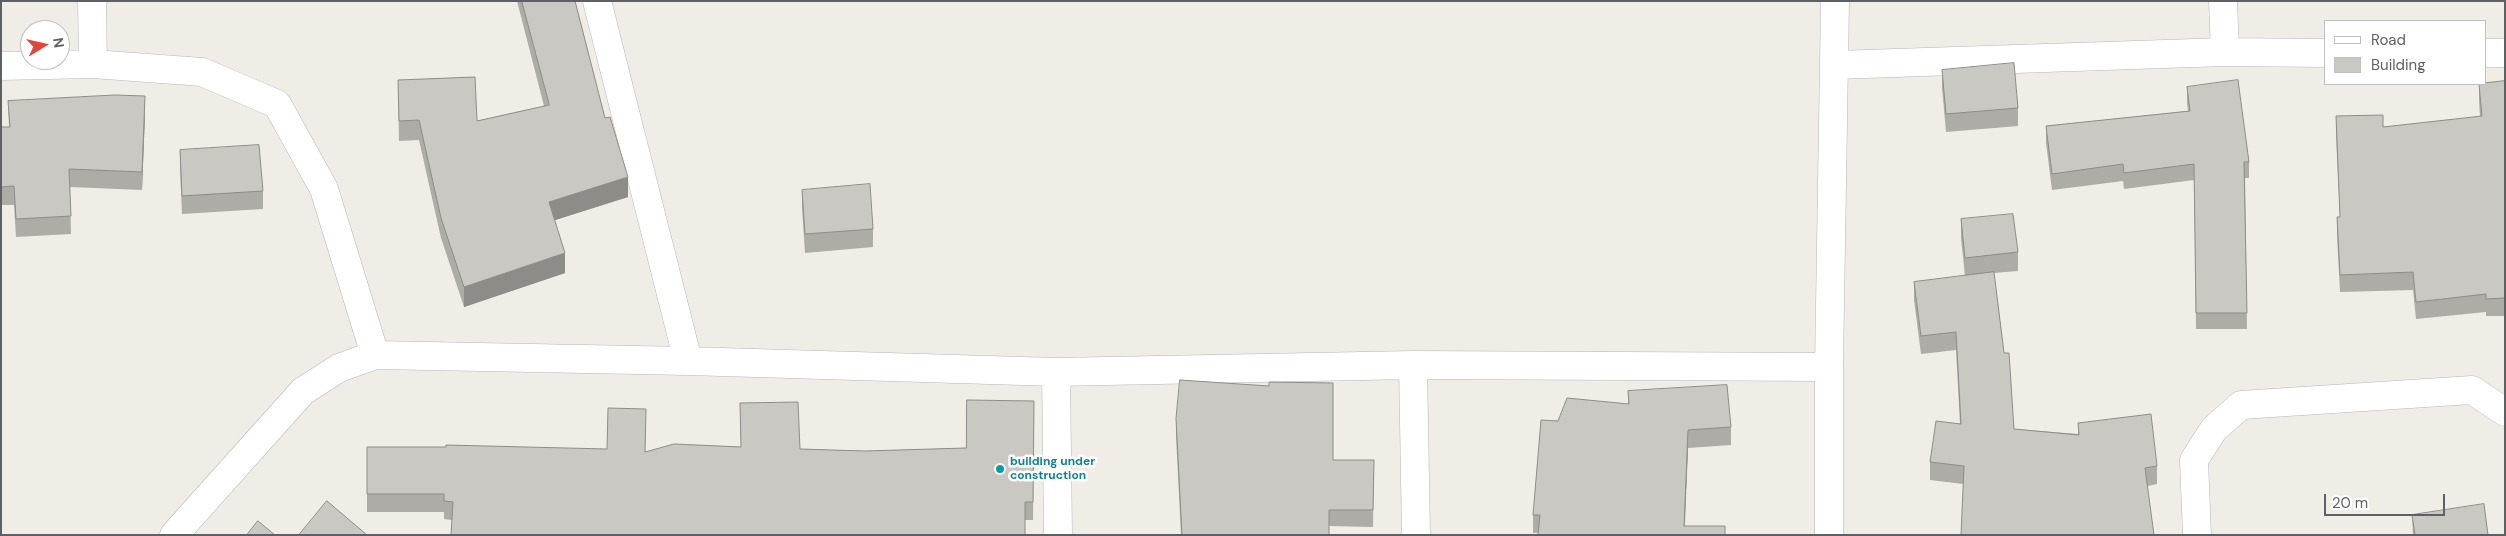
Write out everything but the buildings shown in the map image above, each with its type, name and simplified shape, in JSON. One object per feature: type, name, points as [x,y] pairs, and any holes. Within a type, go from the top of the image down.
[{"type":"street","points":[[92,1],[93,64]]},
{"type":"street","points":[[597,1],[688,361]]},
{"type":"street","points":[[1828,535],[1835,1]]},
{"type":"street","points":[[2223,1],[2224,52]]},
{"type":"street","points":[[1835,65],[2224,52],[2324,53]]},
{"type":"street","points":[[2486,53],[2505,54]]},
{"type":"street","points":[[1,66],[93,64],[202,72],[277,104],[324,189],[375,355]]},
{"type":"street","points":[[174,535],[303,391],[339,368],[375,355],[688,361],[1056,372],[1413,365],[1829,367]]},
{"type":"street","points":[[1413,365],[1416,535]]},
{"type":"street","points":[[1056,372],[1058,535]]},
{"type":"street","points":[[2197,535],[2194,460],[2214,429],[2240,405],[2472,390],[2505,412]]},
{"type":"place","name":"building under construction","points":[[1000,469]]}]
